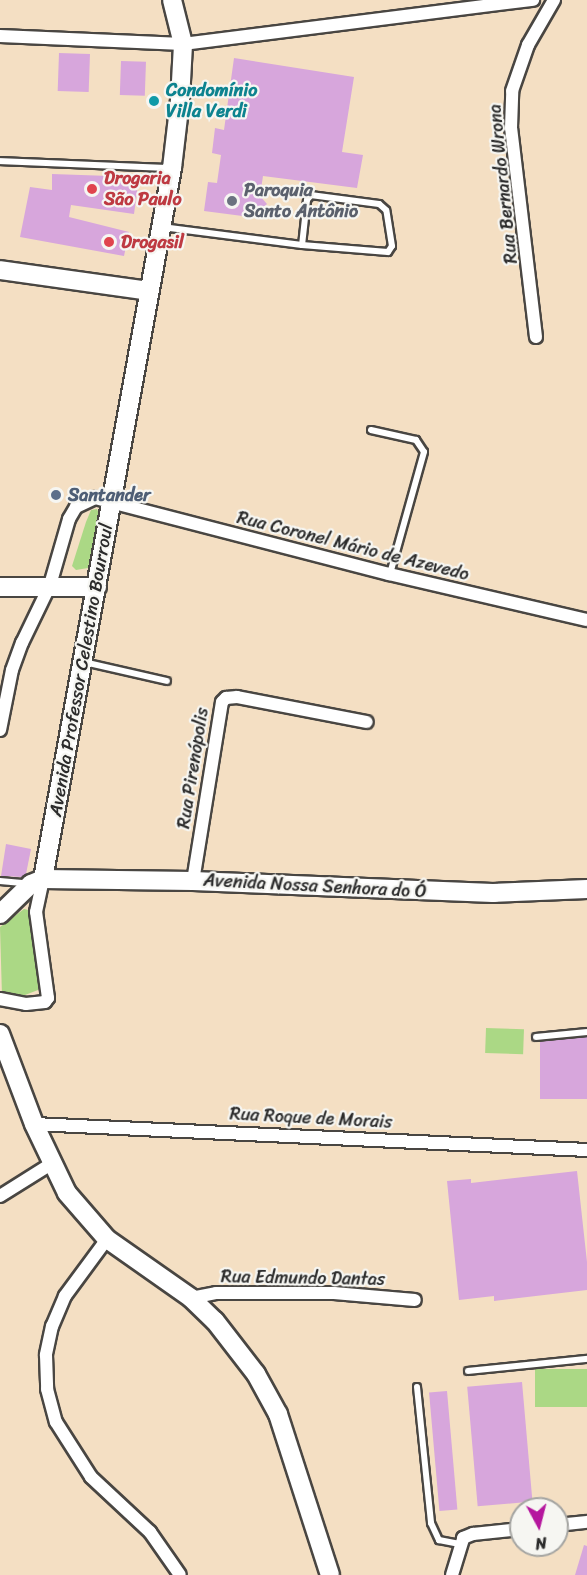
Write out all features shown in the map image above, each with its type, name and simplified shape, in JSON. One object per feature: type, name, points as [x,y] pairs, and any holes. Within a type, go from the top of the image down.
[{"type":"main road","name":"Avenida Professor Celestino Bourroul","points":[[37,881],[83,662],[172,168],[180,100],[183,44],[172,0]]},
{"type":"main road","points":[[0,270],[149,291]]},
{"type":"main road","points":[[0,587],[50,585],[97,587]]},
{"type":"main road","points":[[0,914],[37,881]]},
{"type":"main road","name":"Avenida Nossa Senhora do Ó","points":[[37,881],[193,881],[472,892],[587,889]]},
{"type":"main road","points":[[0,1034],[34,1124],[51,1164],[67,1193],[107,1239],[191,1298],[216,1321],[256,1374],[278,1414],[330,1575]]},
{"type":"street","points":[[0,36],[183,44],[534,0]]},
{"type":"street","name":"Rua Bernardo Wrona","points":[[536,337],[511,128],[512,91],[528,45],[554,0]]},
{"type":"street","points":[[1,724],[12,670],[22,643],[50,585],[61,543],[76,507],[94,498],[112,501]]},
{"type":"street","name":"Rua Coronel Mário de Azevedo","points":[[112,501],[156,516],[587,620]]},
{"type":"street","name":"Rua Pirenópolis","points":[[193,881],[222,702],[226,698],[237,697],[367,722]]},
{"type":"street","points":[[0,999],[26,1004],[45,1002],[48,998],[36,912],[37,881]]},
{"type":"street","name":"Rua Roque de Morais","points":[[34,1124],[587,1150]]},
{"type":"street","points":[[0,1196],[51,1164]]},
{"type":"street","points":[[107,1239],[65,1296],[52,1326],[46,1355],[47,1389],[56,1422],[85,1468],[150,1532],[180,1575]]},
{"type":"street","name":"Rua Edmundo Dantas","points":[[191,1298],[216,1293],[334,1293],[415,1300]]},
{"type":"street","points":[[569,1524],[587,1522]]},
{"type":"street","points":[[452,1575],[463,1538],[473,1533],[509,1530]]},
{"type":"lane","points":[[0,161],[172,168]]},
{"type":"lane","points":[[161,227],[302,245],[388,252],[392,246],[386,210],[379,204],[311,195],[307,200],[302,245]]},
{"type":"lane","points":[[371,430],[416,440],[424,452],[389,574]]},
{"type":"lane","points":[[83,662],[167,681]]},
{"type":"lane","points":[[0,881],[37,881]]},
{"type":"lane","points":[[536,1037],[587,1032]]},
{"type":"lane","points":[[468,1371],[587,1359]]},
{"type":"lane","points":[[417,1387],[431,1523],[440,1540],[460,1544]]},
{"type":"green space","points":[[97,509],[99,514],[88,568],[76,570],[72,566],[86,522],[91,510]]},
{"type":"green space","points":[[24,909],[33,911],[40,978],[38,990],[25,995],[2,996],[0,927]]},
{"type":"green space","points":[[486,1028],[524,1029],[523,1054],[485,1053]]},
{"type":"green space","points":[[535,1369],[587,1369],[587,1407],[535,1407]]},
{"type":"building","points":[[59,53],[90,54],[89,92],[58,91]]},
{"type":"building","points":[[234,58],[354,77],[342,152],[363,155],[357,188],[263,176],[260,196],[267,204],[258,212],[257,218],[204,211],[208,182],[217,183],[221,155],[212,153],[215,128],[224,130]]},
{"type":"building","points":[[121,61],[146,62],[145,96],[120,95]]},
{"type":"building","points":[[52,174],[139,177],[134,214],[71,205],[69,217],[129,232],[124,256],[20,237],[30,187],[52,190]]},
{"type":"building","points":[[6,844],[31,849],[26,874],[22,877],[1,876]]},
{"type":"building","points":[[540,1037],[587,1037],[587,1099],[540,1099]]},
{"type":"building","points":[[577,1171],[587,1262],[587,1290],[494,1301],[494,1296],[459,1300],[447,1181],[471,1179],[471,1183]]},
{"type":"building","points":[[522,1382],[532,1497],[509,1497],[509,1504],[478,1506],[467,1387]]},
{"type":"building","points":[[447,1391],[457,1510],[439,1511],[429,1393]]},
{"type":"building","points":[[584,1545],[587,1546],[587,1575],[575,1575]]},
{"type":"place","name":"Condomínio Villa Verdi","points":[[154,101]]},
{"type":"place","name":"Drogaria São Paulo","points":[[92,189]]},
{"type":"place","name":"Paroquia Santo Antônio","points":[[232,201]]},
{"type":"place","name":"Drogasil","points":[[109,242]]},
{"type":"place","name":"Santander","points":[[56,495]]}]
